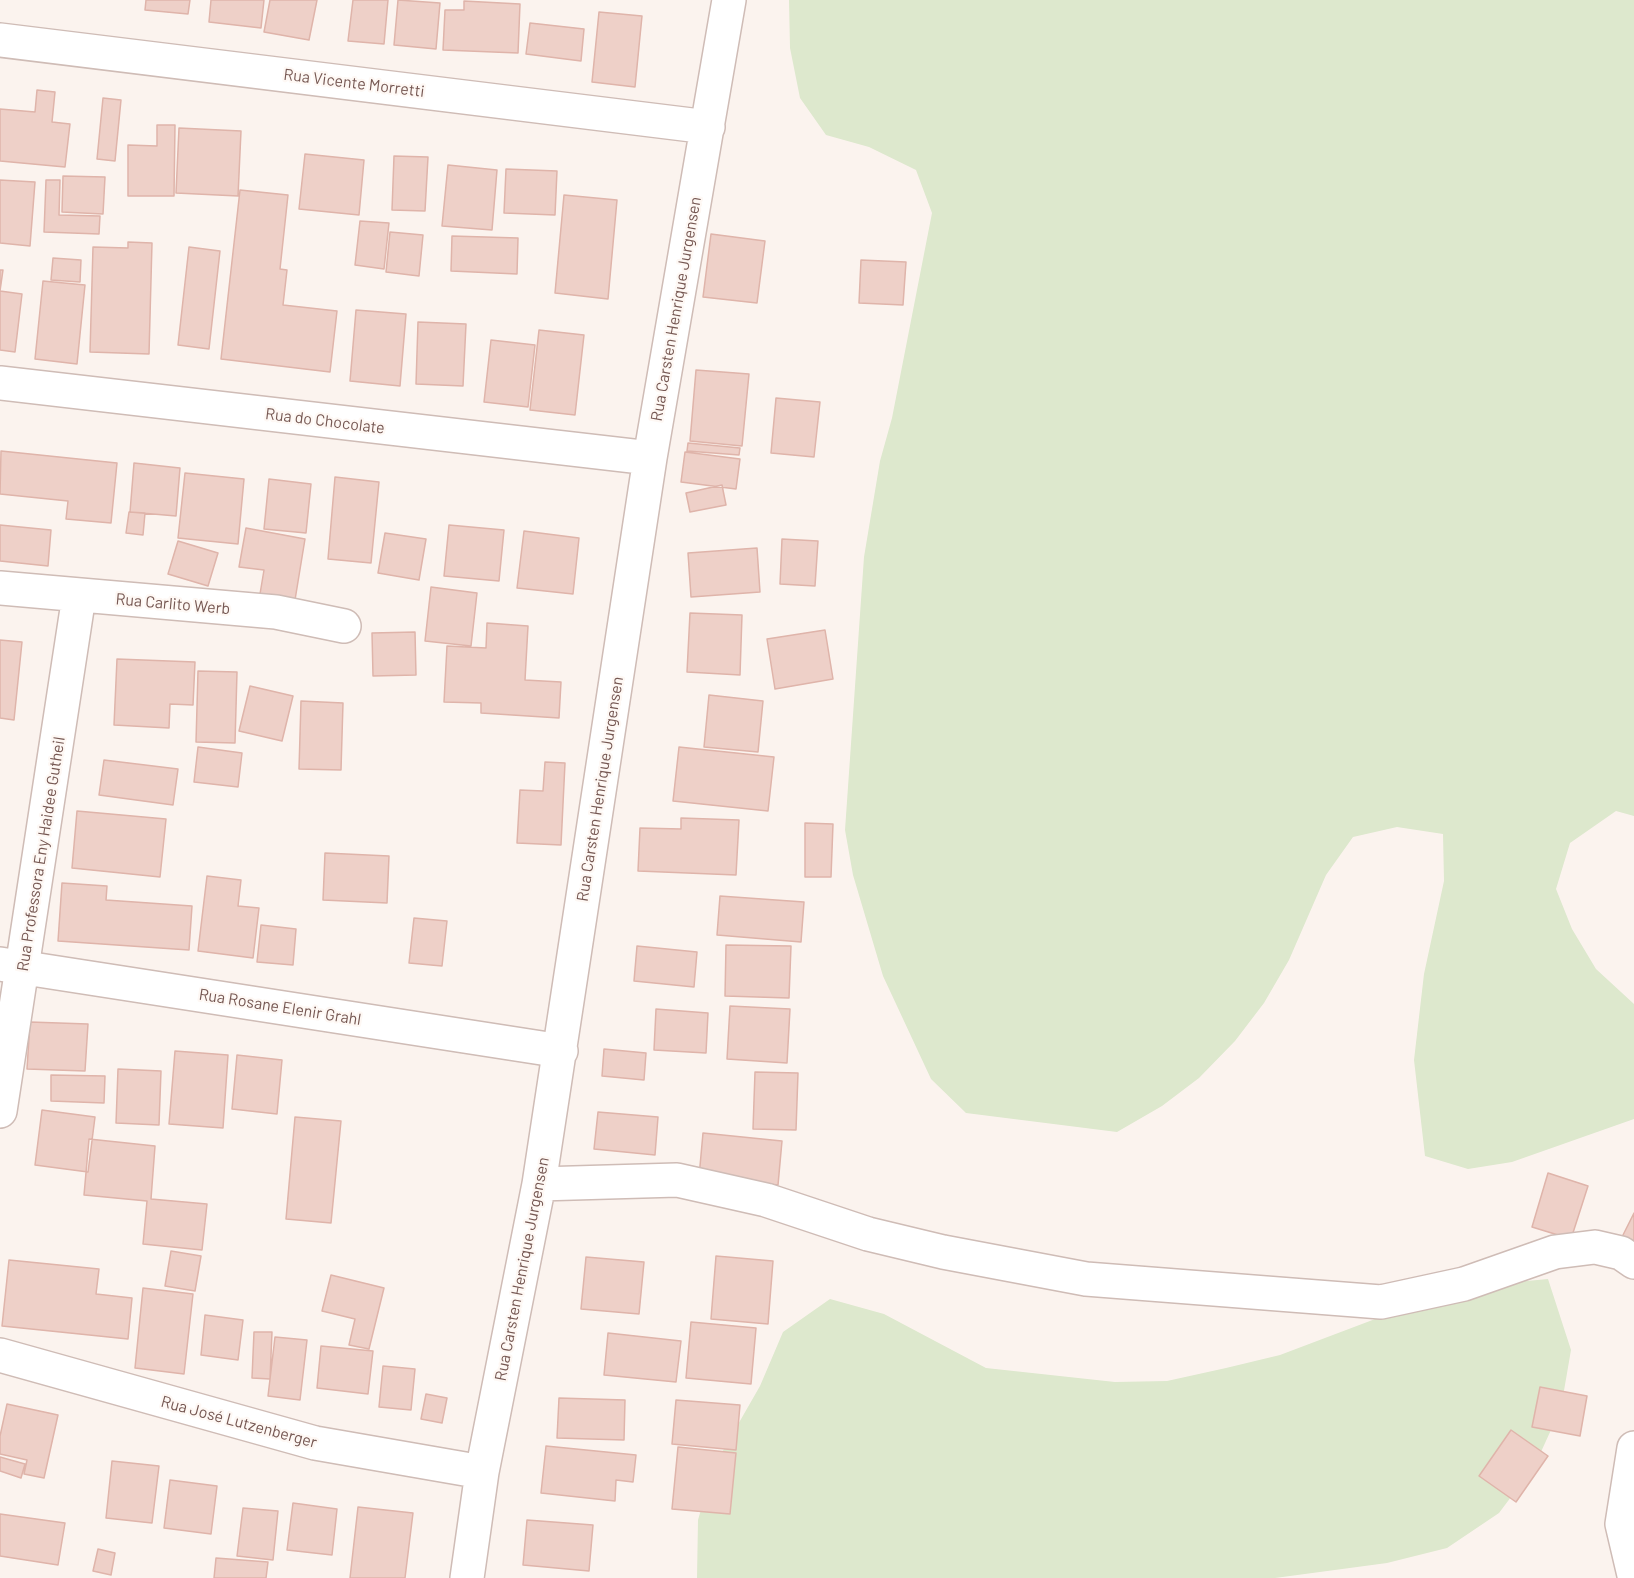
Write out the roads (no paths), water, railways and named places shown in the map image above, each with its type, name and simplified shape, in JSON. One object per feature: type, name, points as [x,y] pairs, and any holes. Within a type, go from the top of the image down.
[{"type":"street","name":"Rua Carsten Henrique Jurgensen","points":[[467,1578],[482,1472],[539,1184],[650,458],[729,0]]},
{"type":"street","name":"Rua Vicente Morretti","points":[[0,40],[708,127]]},
{"type":"street","name":"Rua do Chocolate","points":[[0,383],[650,458]]},
{"type":"street","name":"Rua Carlito Werb","points":[[0,588],[276,612],[344,626]]},
{"type":"street","name":"Rua Professora Eny Haidee Gutheil","points":[[0,1111],[12,966],[79,596]]},
{"type":"street","name":"Rua Rosane Elenir Grahl","points":[[12,966],[561,1051]]},
{"type":"street","points":[[539,1184],[677,1180],[766,1200],[868,1234],[943,1252],[1086,1279],[1381,1302],[1464,1284],[1555,1252],[1594,1247],[1621,1253],[1634,1262]]},
{"type":"street","name":"Rua José Lutzenberger","points":[[0,1355],[315,1443],[482,1472]]},
{"type":"street","points":[[1634,1448],[1622,1524],[1634,1575]]}]
